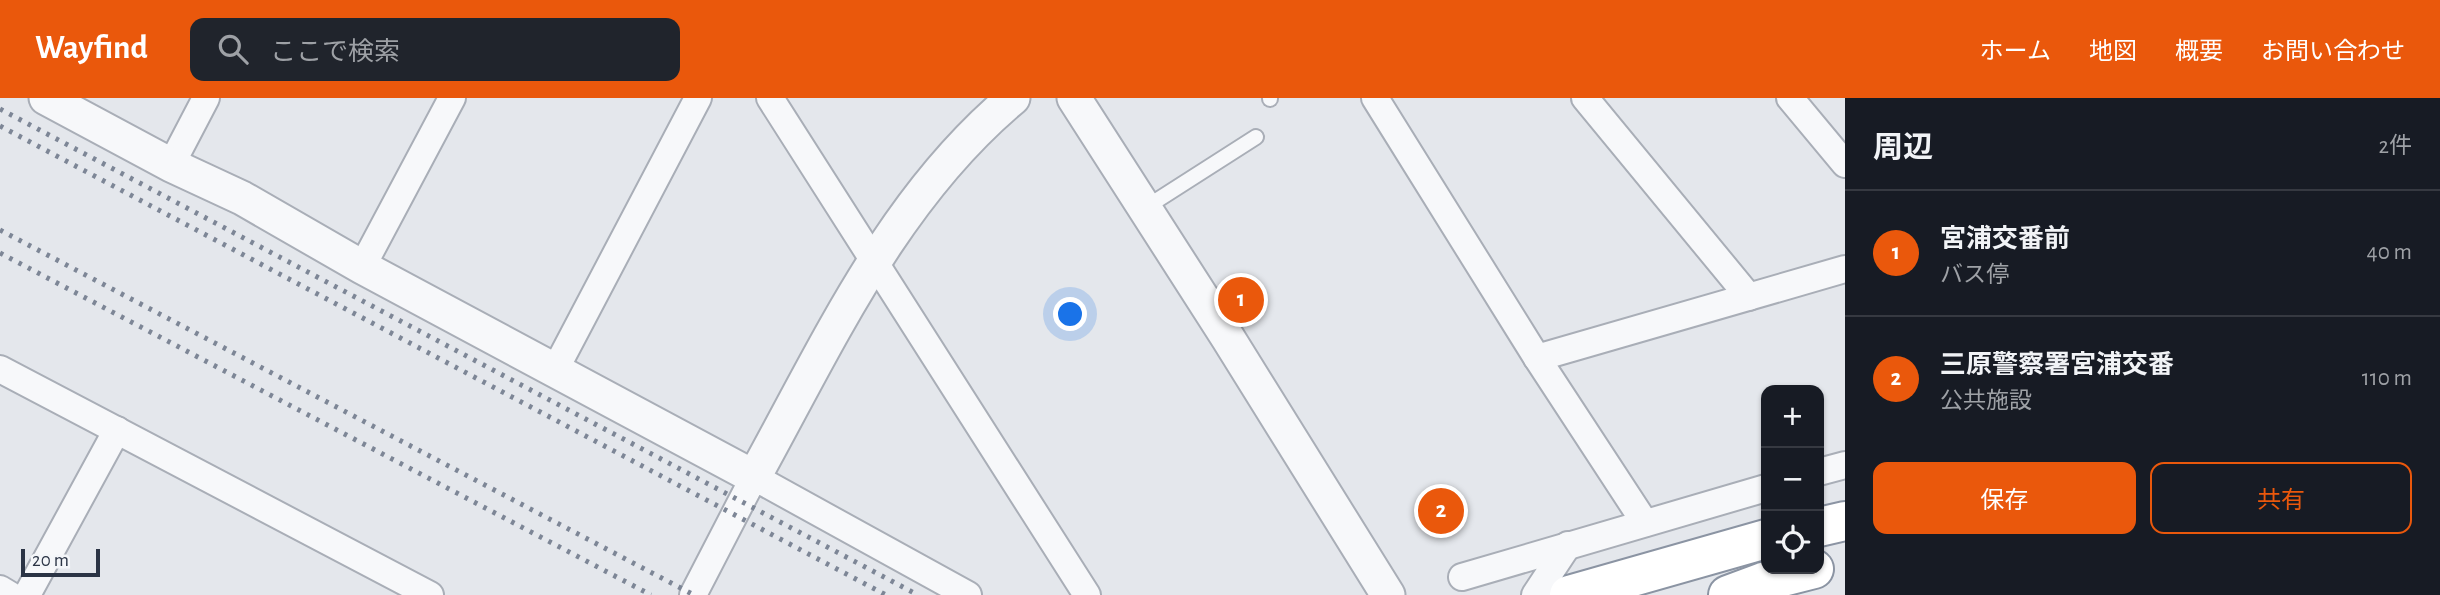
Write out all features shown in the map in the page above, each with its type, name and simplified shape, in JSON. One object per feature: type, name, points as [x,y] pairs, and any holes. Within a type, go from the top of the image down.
[{"type":"highway","points":[[1824,526],[1845,521]]},
{"type":"highway","points":[[1569,595],[1760,540]]},
{"type":"highway","points":[[1824,566],[1845,561]]},
{"type":"highway","points":[[1727,595],[1793,574]]},
{"type":"street","points":[[46,98],[171,165],[242,198],[362,267],[968,595]]},
{"type":"street","points":[[171,165],[206,98]]},
{"type":"street","points":[[362,267],[452,98]]},
{"type":"street","points":[[555,370],[698,98]]},
{"type":"street","points":[[770,98],[1087,595]]},
{"type":"street","points":[[693,595],[754,477],[874,259],[944,164],[986,120],[1013,98]]},
{"type":"street","points":[[1074,98],[1388,595]]},
{"type":"street","points":[[1375,98],[1537,358],[1645,523]]},
{"type":"street","points":[[1585,98],[1749,297]]},
{"type":"street","points":[[1790,98],[1845,164]]},
{"type":"street","points":[[1537,358],[1845,269]]},
{"type":"street","points":[[0,369],[430,595]]},
{"type":"street","points":[[27,595],[117,430]]},
{"type":"street","points":[[1824,471],[1845,465]]},
{"type":"street","points":[[1462,577],[1761,489]]},
{"type":"street","points":[[1535,595],[1568,545]]},
{"type":"street","points":[[0,589],[10,595]]},
{"type":"lane","points":[[1145,208],[1256,137]]},
{"type":"railway","points":[[0,109],[918,595]]},
{"type":"railway","points":[[0,126],[886,595]]},
{"type":"railway","points":[[0,230],[694,595]]},
{"type":"railway","points":[[0,253],[651,595]]},
{"type":"place","name":"宮浦交番前","points":[[1241,300]]},
{"type":"place","name":"三原警察署宮浦交番","points":[[1441,511]]}]
